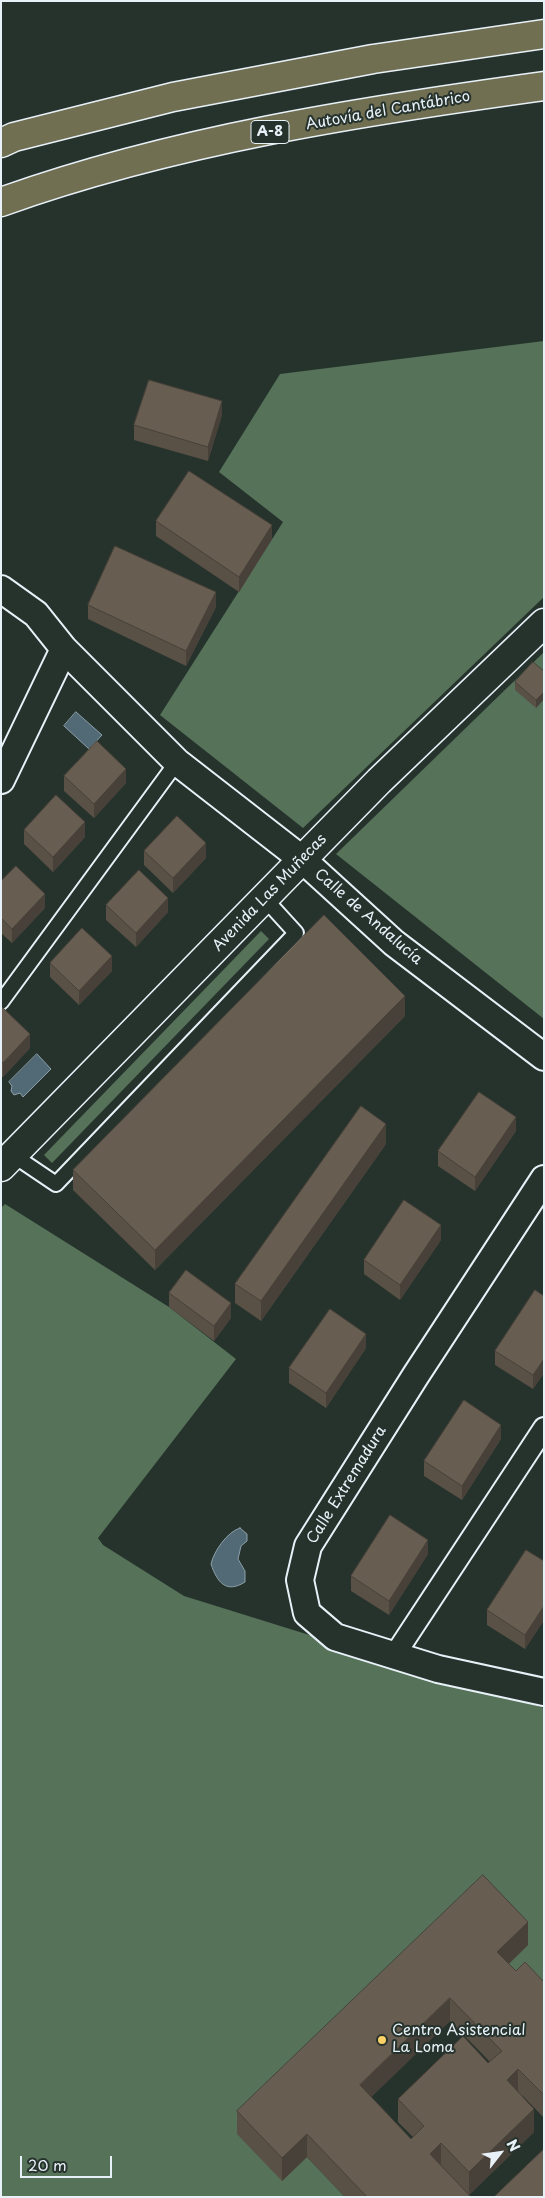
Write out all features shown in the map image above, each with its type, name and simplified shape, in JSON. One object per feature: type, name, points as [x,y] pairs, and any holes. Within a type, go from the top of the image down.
[{"type":"highway","points":[[1,142],[14,137],[173,97],[373,59],[544,34]]},
{"type":"highway","name":"Autovía del Cantábrico","points":[[1,202],[165,152],[406,105],[544,86]]},
{"type":"street","name":"Calle de Andalucía","points":[[1,589],[36,614],[64,650],[177,762],[303,860],[394,943],[544,1057]]},
{"type":"street","name":"Avenida Las Muñecas","points":[[7,1161],[379,781],[544,623]]},
{"type":"street","points":[[1,780],[64,650]]},
{"type":"street","name":"Calle Extremadura","points":[[544,1179],[416,1375],[308,1546],[300,1580],[307,1613],[335,1637],[438,1669],[544,1692]]},
{"type":"street","points":[[394,1656],[544,1428]]},
{"type":"lane","points":[[1,1002],[177,762]]},
{"type":"lane","points":[[7,1161],[56,1184],[296,933],[264,899]]},
{"type":"green space","points":[[544,341],[544,597],[303,828],[160,715],[283,522],[219,472],[280,374]]},
{"type":"green space","points":[[544,652],[544,1019],[336,854]]},
{"type":"green space","points":[[261,931],[269,939],[52,1163],[44,1155]]},
{"type":"green space","points":[[5,1204],[169,1307],[236,1359],[98,1538],[103,1545],[184,1596],[544,1708],[544,2005],[497,1975],[307,2157],[345,2197],[1,2197],[1,1208]]},
{"type":"water","points":[[76,712],[102,735],[89,749],[64,726]]},
{"type":"water","points":[[37,1054],[51,1069],[23,1097],[20,1093],[14,1095],[9,1082]]},
{"type":"water","points":[[240,1528],[247,1534],[247,1541],[241,1546],[238,1559],[245,1571],[245,1582],[233,1587],[227,1586],[219,1581],[211,1564],[215,1553],[230,1533]]},
{"type":"building","points":[[149,380],[222,401],[208,447],[134,425]]},
{"type":"building","points":[[189,471],[272,525],[239,577],[156,521]]},
{"type":"building","points":[[115,546],[216,592],[186,651],[88,605]]},
{"type":"building","points":[[533,662],[544,671],[544,692],[536,700],[515,682]]},
{"type":"building","points":[[97,741],[126,769],[94,804],[64,776]]},
{"type":"building","points":[[56,795],[85,822],[53,857],[24,830]]},
{"type":"building","points":[[177,816],[206,843],[173,878],[144,851]]},
{"type":"building","points":[[16,866],[45,894],[12,929],[1,918],[1,881]]},
{"type":"building","points":[[139,870],[168,898],[136,933],[106,905]]},
{"type":"building","points":[[324,915],[405,996],[155,1250],[73,1170]]},
{"type":"building","points":[[82,928],[112,956],[79,991],[50,963]]},
{"type":"building","points":[[1,1006],[30,1034],[3,1063],[1,1061]]},
{"type":"building","points":[[479,1092],[516,1117],[475,1177],[438,1151]]},
{"type":"building","points":[[361,1106],[386,1124],[261,1301],[235,1284]]},
{"type":"building","points":[[404,1200],[441,1225],[400,1285],[364,1260]]},
{"type":"building","points":[[186,1270],[231,1303],[214,1326],[169,1293]]},
{"type":"building","points":[[535,1290],[544,1296],[544,1359],[533,1375],[495,1351]]},
{"type":"building","points":[[330,1309],[366,1334],[326,1393],[289,1368]]},
{"type":"building","points":[[464,1400],[501,1425],[462,1486],[424,1461]]},
{"type":"building","points":[[390,1515],[428,1540],[389,1601],[351,1576]]},
{"type":"building","points":[[526,1550],[544,1561],[544,1606],[525,1635],[487,1610]]},
{"type":"building","name":"Centro Asistencial La Loma","points":[[483,1875],[528,1922],[497,1952],[516,1971],[525,1962],[544,1982],[544,2095],[518,2069],[507,2080],[534,2109],[469,2172],[441,2143],[430,2154],[471,2197],[367,2197],[307,2134],[282,2158],[237,2111]],"holes":[[[450,1998],[502,2051],[488,2063],[463,2036],[398,2099],[424,2126],[411,2139],[360,2085]]]},
{"type":"building","points":[[544,2149],[544,2197],[494,2197]]},
{"type":"place","name":"Centro Asistencial La Loma","points":[[382,2040]]}]
